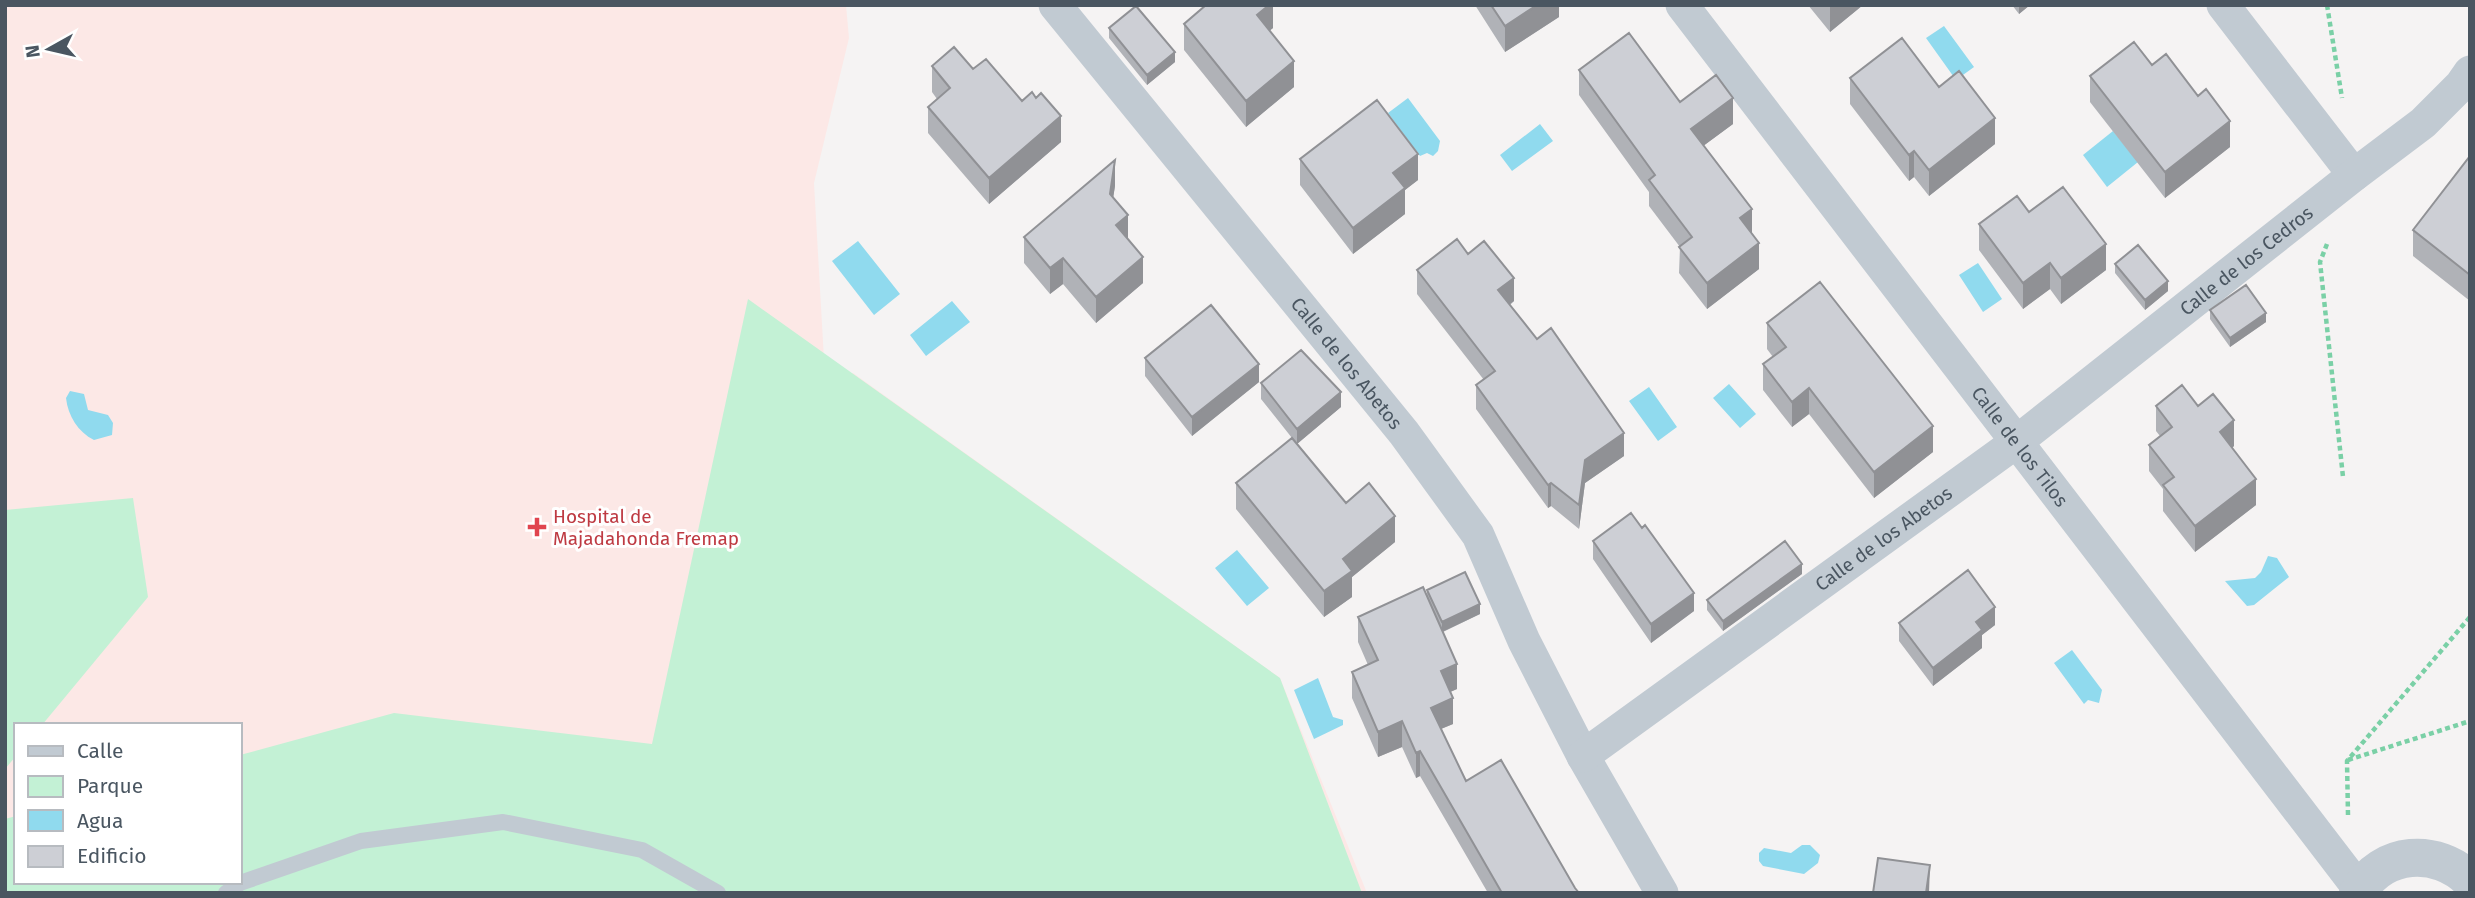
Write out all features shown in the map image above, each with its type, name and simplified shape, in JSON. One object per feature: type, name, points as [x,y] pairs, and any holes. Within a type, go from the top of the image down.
[{"type":"street","name":"Calle de los Abetos","points":[[1055,5],[1404,433],[1478,535],[1524,641],[1583,756],[1662,893]]},
{"type":"street","name":"Calle de los Tilos","points":[[1682,5],[2359,891]]},
{"type":"street","points":[[2223,5],[2354,175]]},
{"type":"street","name":"Calle de los Cedros","points":[[2015,443],[2423,123],[2461,85],[2470,72]]},
{"type":"street","name":"Calle de los Abetos","points":[[1583,756],[2015,443]]},
{"type":"street","points":[[2359,891],[2374,872],[2395,860],[2418,856],[2441,860],[2467,870]]},
{"type":"lane","points":[[242,882],[361,841],[503,822],[642,850],[718,893]]},
{"type":"path","points":[[2327,5],[2344,109]]},
{"type":"path","points":[[2330,237],[2320,262],[2343,477]]},
{"type":"path","points":[[2470,617],[2347,761],[2470,720]]},
{"type":"shaded area","name":"Hospital de Majadahonda Fremap","points":[[5,5],[846,5],[849,38],[814,183],[825,377],[853,373],[1280,678],[1367,893],[5,893]]},
{"type":"green space","points":[[748,299],[1280,678],[1362,893],[5,893],[5,819],[14,817],[14,884],[242,884],[242,754],[394,713],[652,744]]},
{"type":"green space","points":[[133,498],[148,597],[44,723],[14,723],[14,758],[5,769],[5,510]]},
{"type":"water","points":[[1944,26],[1974,67],[1956,80],[1926,38]]},
{"type":"water","points":[[1408,98],[1440,141],[1438,151],[1433,156],[1427,153],[1420,156],[1388,113]]},
{"type":"water","points":[[1540,124],[1553,141],[1512,171],[1500,155]]},
{"type":"water","points":[[2113,131],[2138,162],[2107,187],[2083,155]]},
{"type":"water","points":[[858,241],[900,294],[874,315],[832,261]]},
{"type":"water","points":[[1978,263],[2002,299],[1983,312],[1959,275]]},
{"type":"water","points":[[952,301],[970,322],[926,356],[910,335]]},
{"type":"water","points":[[1729,384],[1756,414],[1740,428],[1713,398]]},
{"type":"water","points":[[1649,387],[1677,427],[1658,441],[1629,401]]},
{"type":"water","points":[[70,391],[84,394],[88,410],[108,415],[113,423],[112,435],[94,440],[79,428],[67,405],[66,398]]},
{"type":"water","points":[[1237,550],[1269,588],[1247,606],[1215,568]]},
{"type":"water","points":[[2268,556],[2277,558],[2289,577],[2254,605],[2247,606],[2225,581],[2255,578],[2261,572]]},
{"type":"water","points":[[2072,650],[2102,690],[2099,703],[2088,700],[2084,704],[2054,663]]},
{"type":"water","points":[[1318,678],[1333,717],[1343,720],[1343,725],[1314,739],[1294,690]]},
{"type":"water","points":[[1802,845],[1810,845],[1820,855],[1818,863],[1804,874],[1763,866],[1759,861],[1759,853],[1764,848],[1791,853]]},
{"type":"building","points":[[1206,5],[1269,5],[1257,15],[1294,61],[1246,101],[1184,24]]},
{"type":"building","points":[[1491,5],[1537,5],[1505,26]]},
{"type":"building","points":[[1136,6],[1175,52],[1147,75],[1109,28]]},
{"type":"building","points":[[1629,33],[1680,102],[1716,75],[1733,98],[1691,129],[1752,209],[1740,218],[1759,243],[1707,283],[1679,247],[1692,237],[1649,180],[1655,175],[1579,70]]},
{"type":"building","points":[[1902,38],[1939,87],[1959,71],[1995,118],[1929,170],[1914,151],[1909,155],[1850,78]]},
{"type":"building","points":[[2134,42],[2152,65],[2166,54],[2198,96],[2206,89],[2230,121],[2165,172],[2090,76]]},
{"type":"building","points":[[954,47],[973,69],[986,59],[1022,101],[1032,92],[1036,98],[1041,93],[1061,116],[989,178],[928,107],[950,88],[932,66]]},
{"type":"building","points":[[1377,100],[1418,154],[1393,173],[1405,188],[1353,228],[1300,159]]},
{"type":"building","points":[[2470,156],[2470,275],[2413,230]]},
{"type":"building","points":[[1115,160],[1110,194],[1128,215],[1116,225],[1143,257],[1096,297],[1063,258],[1050,268],[1024,237]]},
{"type":"building","points":[[2063,187],[2106,244],[2061,278],[2050,263],[2023,283],[1979,224],[2017,196],[2029,212]]},
{"type":"building","points":[[1457,239],[1468,254],[1484,241],[1514,278],[1498,290],[1537,339],[1551,328],[1624,433],[1585,460],[1579,505],[1551,483],[1548,485],[1476,385],[1495,371],[1417,270]]},
{"type":"building","points":[[2138,245],[2168,281],[2145,300],[2115,264]]},
{"type":"building","points":[[1820,282],[1933,426],[1874,472],[1809,388],[1792,402],[1763,364],[1786,347],[1767,323]]},
{"type":"building","points":[[2246,285],[2266,313],[2230,338],[2210,310]]},
{"type":"building","points":[[1211,305],[1259,364],[1192,417],[1145,358]]},
{"type":"building","points":[[1301,350],[1341,392],[1297,429],[1261,383]]},
{"type":"building","points":[[2182,385],[2198,406],[2213,394],[2234,420],[2220,432],[2256,479],[2195,526],[2163,485],[2174,477],[2149,445],[2172,427],[2156,406]]},
{"type":"building","points":[[1292,438],[1346,503],[1369,483],[1395,516],[1343,559],[1352,571],[1324,591],[1236,483]]},
{"type":"building","points":[[1631,513],[1642,528],[1645,525],[1694,593],[1651,624],[1593,541]]},
{"type":"building","points":[[1785,541],[1802,564],[1723,621],[1707,600]]},
{"type":"building","points":[[1968,570],[1995,607],[1976,622],[1982,630],[1933,668],[1899,623]]},
{"type":"building","points":[[1465,572],[1480,604],[1442,622],[1427,590]]},
{"type":"building","points":[[1423,587],[1457,664],[1441,671],[1453,698],[1431,708],[1466,781],[1501,760],[1579,893],[1502,893],[1420,751],[1416,753],[1402,721],[1378,732],[1352,672],[1378,660],[1358,617]]},
{"type":"building","points":[[1878,858],[1930,865],[1926,893],[1873,893]]},
{"type":"place","name":"Hospital de Majadahonda Fremap","points":[[537,527]]}]
